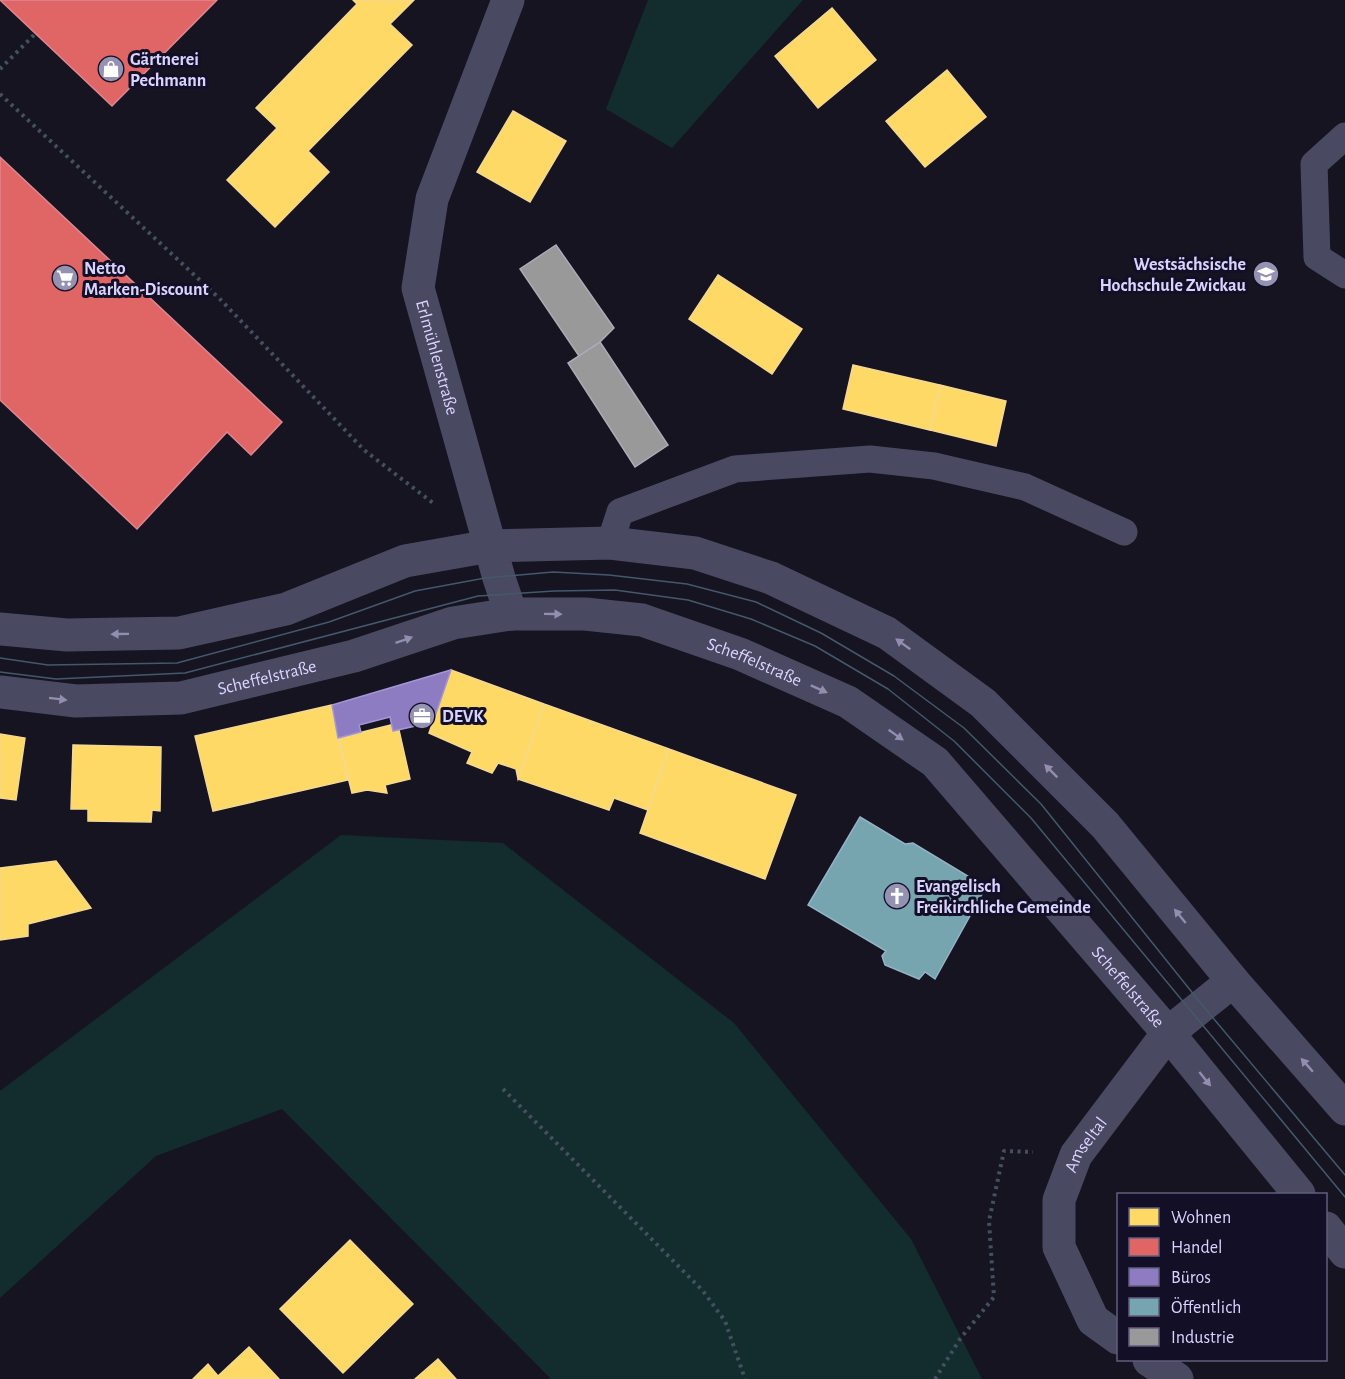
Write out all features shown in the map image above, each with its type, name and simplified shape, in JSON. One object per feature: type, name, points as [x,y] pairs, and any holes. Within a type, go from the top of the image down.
[{"type":"street","name":"Erlmühlenstraße","points":[[508,0],[432,199],[418,288],[511,614]]},
{"type":"street","points":[[0,629],[66,635],[179,633],[286,609],[405,561],[490,546],[610,543],[694,553],[771,578],[887,633],[983,703],[1105,825],[1233,981],[1345,1109]]},
{"type":"street","name":"Scheffelstraße","points":[[0,692],[76,701],[181,698],[354,657],[453,623],[511,614],[585,614],[642,620],[740,654],[848,702],[935,762],[1168,1033],[1298,1193]]},
{"type":"street","name":"Amseltal","points":[[1117,1337],[1093,1320],[1059,1247],[1059,1200],[1076,1155],[1168,1033],[1233,981]]},
{"type":"street","points":[[1327,1229],[1345,1252]]},
{"type":"street","points":[[1152,1361],[1177,1379]]},
{"type":"lane","points":[[1345,136],[1314,164],[1317,256],[1345,275]]},
{"type":"lane","points":[[610,543],[620,512],[735,469],[870,459],[934,466],[1025,487],[1124,532]]},
{"type":"path","points":[[0,69],[36,33]]},
{"type":"path","points":[[0,94],[219,297],[364,450],[436,505]]},
{"type":"path","points":[[503,1089],[703,1291],[725,1321],[745,1379]]},
{"type":"path","points":[[935,1379],[960,1339],[993,1297],[989,1221],[1004,1151]]},
{"type":"green space","points":[[648,0],[803,0],[672,148],[606,109]]},
{"type":"green space","points":[[341,835],[503,843],[734,1023],[911,1239],[982,1379],[551,1379],[282,1109],[156,1156],[0,1298],[0,1091]]},
{"type":"building: Wohnen","points":[[353,0],[414,0],[390,24],[412,45],[308,151],[329,172],[275,227],[227,180],[277,128],[256,108],[357,4]]},
{"type":"building: Wohnen","points":[[832,8],[876,60],[818,108],[775,56]]},
{"type":"building: Wohnen","points":[[947,70],[986,117],[925,167],[886,121]]},
{"type":"building: Wohnen","points":[[513,111],[566,141],[530,202],[477,172]]},
{"type":"building: Wohnen","points":[[718,275],[802,329],[772,374],[689,319]]},
{"type":"building: Wohnen","points":[[853,365],[940,385],[930,430],[843,409]]},
{"type":"building: Wohnen","points":[[940,385],[1006,401],[996,446],[930,430]]},
{"type":"building: Wohnen","points":[[451,670],[544,704],[518,779],[516,769],[498,763],[492,773],[467,763],[472,752],[429,733]]},
{"type":"building: Wohnen","points":[[544,704],[669,749],[648,810],[614,798],[609,810],[518,779]]},
{"type":"building: Wohnen","points":[[332,705],[348,780],[213,811],[195,736]]},
{"type":"building: Wohnen","points":[[391,725],[393,731],[399,730],[410,779],[385,785],[387,793],[367,790],[352,793],[338,738]]},
{"type":"building: Wohnen","points":[[0,734],[25,738],[16,800],[0,798]]},
{"type":"building: Wohnen","points":[[73,745],[161,747],[160,811],[152,810],[151,822],[88,821],[88,809],[71,809]]},
{"type":"building: Wohnen","points":[[669,749],[796,795],[765,879],[640,833]]},
{"type":"building: Wohnen","points":[[56,861],[91,908],[28,924],[28,936],[0,940],[0,868]]},
{"type":"building: Wohnen","points":[[350,1240],[413,1304],[343,1373],[280,1309]]},
{"type":"building: Wohnen","points":[[249,1347],[279,1379],[193,1379],[208,1364],[218,1376]]},
{"type":"building: Wohnen","points":[[438,1359],[456,1379],[415,1379]]},
{"type":"building: Handel","name":"Gärtnerei Pechmann","points":[[0,0],[217,0],[112,106]]},
{"type":"building: Handel","name":"Netto Marken-Discount","points":[[0,157],[282,422],[251,455],[227,432],[137,529],[0,400]]},
{"type":"building: Büros","points":[[451,670],[433,722],[393,731],[390,717],[359,725],[361,732],[338,738],[332,705]]},
{"type":"building: Öffentlich","name":"Evangelisch Freikirchliche Gemeinde","points":[[860,817],[905,844],[913,843],[986,887],[935,979],[925,972],[919,979],[885,965],[882,956],[886,951],[808,905]]},
{"type":"building: Industrie","points":[[556,245],[614,328],[600,342],[579,356],[520,269]]},
{"type":"building: Industrie","points":[[600,342],[668,445],[635,467],[568,363]]},
{"type":"tram line","points":[[0,658],[48,665],[177,663],[329,622],[415,591],[485,578],[553,572],[609,575],[687,584],[756,602],[821,633],[894,676],[964,728],[1041,804],[1203,1006],[1345,1175]]},
{"type":"tram line","points":[[0,672],[56,679],[185,673],[478,596],[615,590],[688,600],[751,619],[815,646],[888,689],[954,741],[1031,818],[1345,1197]]},
{"type":"place","name":"Gärtnerei Pechmann","points":[[111,69]]},
{"type":"place","name":"Westsächsische Hochschule Zwickau","points":[[1266,274]]},
{"type":"place","name":"Netto Marken-Discount","points":[[65,278]]},
{"type":"place","name":"DEVK","points":[[422,716]]},
{"type":"place","name":"Evangelisch Freikirchliche Gemeinde","points":[[897,896]]}]
